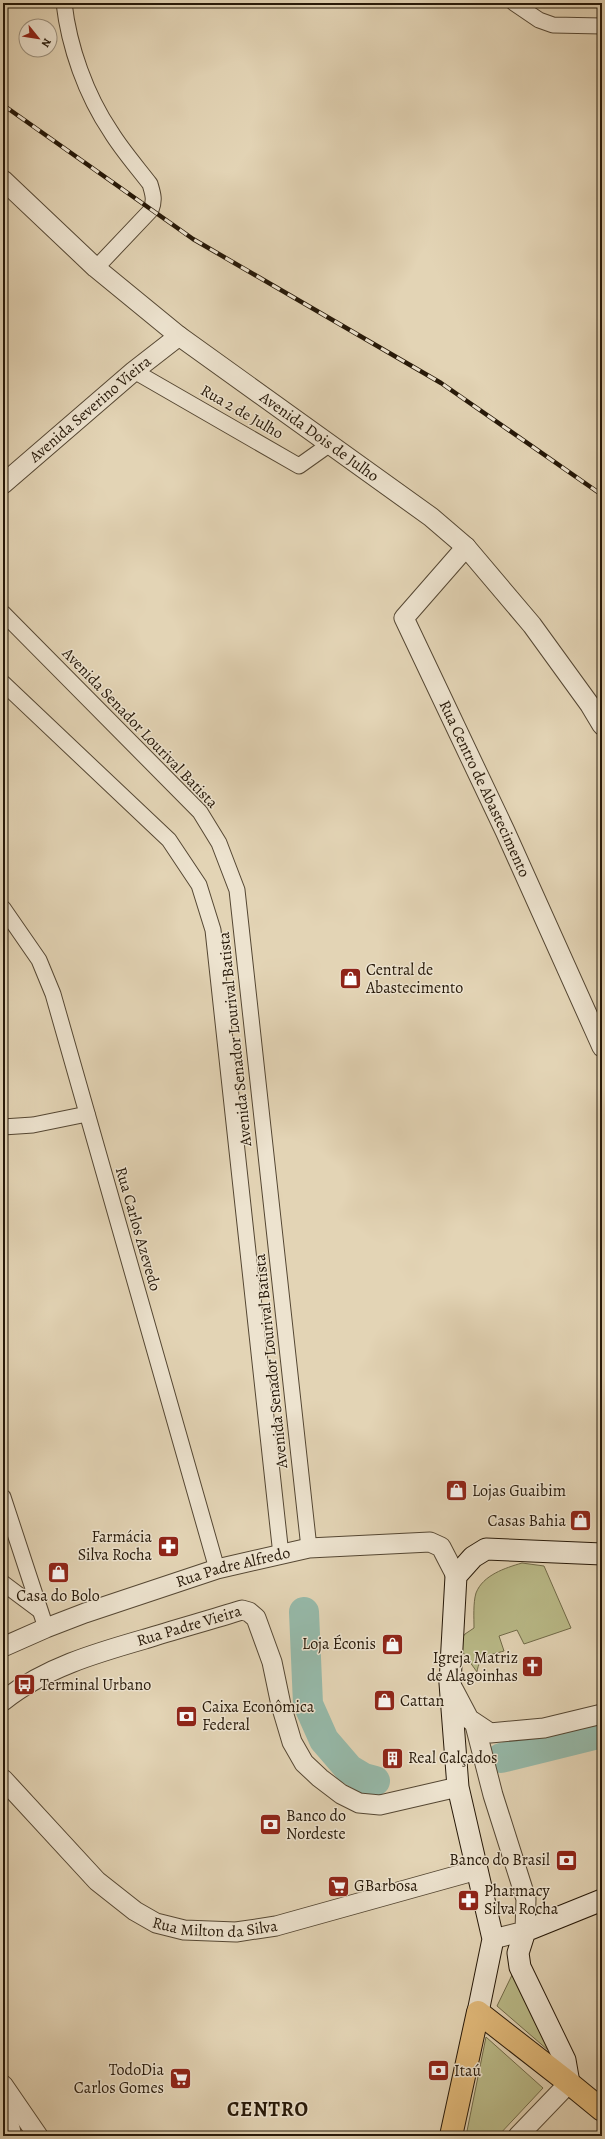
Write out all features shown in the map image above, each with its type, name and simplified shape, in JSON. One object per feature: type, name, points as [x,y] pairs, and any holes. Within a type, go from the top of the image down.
[{"type":"main road","points":[[451,2136],[493,1939],[458,1787],[450,1683],[456,1576],[480,1552],[495,1549],[602,1554]]},
{"type":"main road","points":[[569,2082],[565,2060],[520,1967],[518,1953],[525,1931],[602,1900]]},
{"type":"main road","points":[[478,2012],[569,2082],[602,2110]]},
{"type":"street","points":[[64,3],[75,54],[89,92],[110,132],[150,184],[154,202],[150,210],[96,268]]},
{"type":"street","points":[[514,3],[539,20],[553,24],[602,26]]},
{"type":"street","name":"Avenida Dois de Julho","points":[[3,180],[96,268],[179,336],[431,516],[466,547],[532,625],[590,705],[602,725]]},
{"type":"street","name":"Avenida Severino Vieira","points":[[3,484],[134,371],[179,336]]},
{"type":"street","name":"Rua 2 de Julho","points":[[134,371],[299,466],[330,444]]},
{"type":"street","name":"Rua Centro de Abastecimento","points":[[466,547],[404,618],[505,831],[602,1047]]},
{"type":"street","name":"Avenida Senador Lourival Batista","points":[[3,613],[200,812],[219,843],[237,890],[309,1548]]},
{"type":"street","name":"Avenida Senador Lourival Batista","points":[[3,683],[169,840],[199,885],[213,930],[281,1555]]},
{"type":"street","name":"Rua Carlos Azevedo","points":[[3,908],[39,960],[53,994],[217,1569]]},
{"type":"street","points":[[3,1127],[33,1125],[87,1114]]},
{"type":"street","points":[[3,1497],[42,1619]]},
{"type":"street","name":"Rua Padre Alfredo","points":[[3,1647],[42,1619],[217,1569],[309,1548],[430,1542],[441,1547],[456,1576]]},
{"type":"street","points":[[3,1583],[42,1619]]},
{"type":"street","name":"Rua Padre Vieira","points":[[3,1702],[25,1685],[58,1668],[109,1649],[242,1610],[249,1612],[256,1618],[272,1662],[281,1705],[292,1742],[304,1763],[320,1778],[341,1794],[359,1803],[380,1805],[458,1787]]},
{"type":"street","points":[[450,1683],[470,1719],[475,1725],[490,1734],[544,1728],[602,1714]]},
{"type":"street","points":[[475,1725],[493,1796],[526,1899],[525,1931],[493,1939]]},
{"type":"street","name":"Rua Milton da Silva","points":[[3,1779],[97,1881],[135,1910],[156,1923],[184,1930],[236,1932],[276,1926],[477,1870]]},
{"type":"street","points":[[518,2136],[569,2082]]},
{"type":"street","points":[[3,2085],[38,2136]]},
{"type":"street","points":[[3,2101],[12,2136]]},
{"type":"green space","points":[[522,1563],[544,1566],[571,1628],[524,1644],[517,1630],[499,1636],[504,1651],[490,1655],[483,1659],[477,1672],[462,1651],[460,1641],[465,1634],[474,1628],[474,1606],[476,1593],[484,1581],[495,1573]]},
{"type":"green space","points":[[512,1975],[556,2057],[497,2006]]},
{"type":"green space","points":[[486,2037],[543,2088],[498,2136],[466,2136]]},
{"type":"waterway","points":[[304,1612],[308,1704],[324,1740],[349,1769],[364,1778],[375,1781]]},
{"type":"waterway","points":[[501,1758],[602,1733]]},
{"type":"railway","points":[[3,105],[193,239],[441,383],[602,495]]},
{"type":"place","name":"Central de Abastecimento","points":[[350,979]]},
{"type":"place","name":"Lojas Guaibim","points":[[457,1491]]},
{"type":"place","name":"Casas Bahia","points":[[581,1521]]},
{"type":"place","name":"Farmácia Silva Rocha","points":[[168,1546]]},
{"type":"place","name":"Casa do Bolo","points":[[58,1573]]},
{"type":"place","name":"Loja Éconis","points":[[392,1644]]},
{"type":"place","name":"Igreja Matriz de Alagoinhas","points":[[533,1667]]},
{"type":"place","name":"Terminal Urbano","points":[[25,1685]]},
{"type":"place","name":"Cattan","points":[[384,1701]]},
{"type":"place","name":"Caixa Econômica Federal","points":[[187,1716]]},
{"type":"place","name":"Real Calçados","points":[[393,1758]]},
{"type":"place","name":"Banco do Nordeste","points":[[271,1825]]},
{"type":"place","name":"Banco do Brasil","points":[[566,1860]]},
{"type":"place","name":"GBarbosa","points":[[339,1886]]},
{"type":"place","name":"Pharmacy Silva Rocha","points":[[469,1900]]},
{"type":"place","name":"Itaú","points":[[438,2071]]},
{"type":"place","name":"TodoDia Carlos Gomes","points":[[180,2079]]},
{"type":"district","name":"CENTRO","points":[[268,2109]]}]
